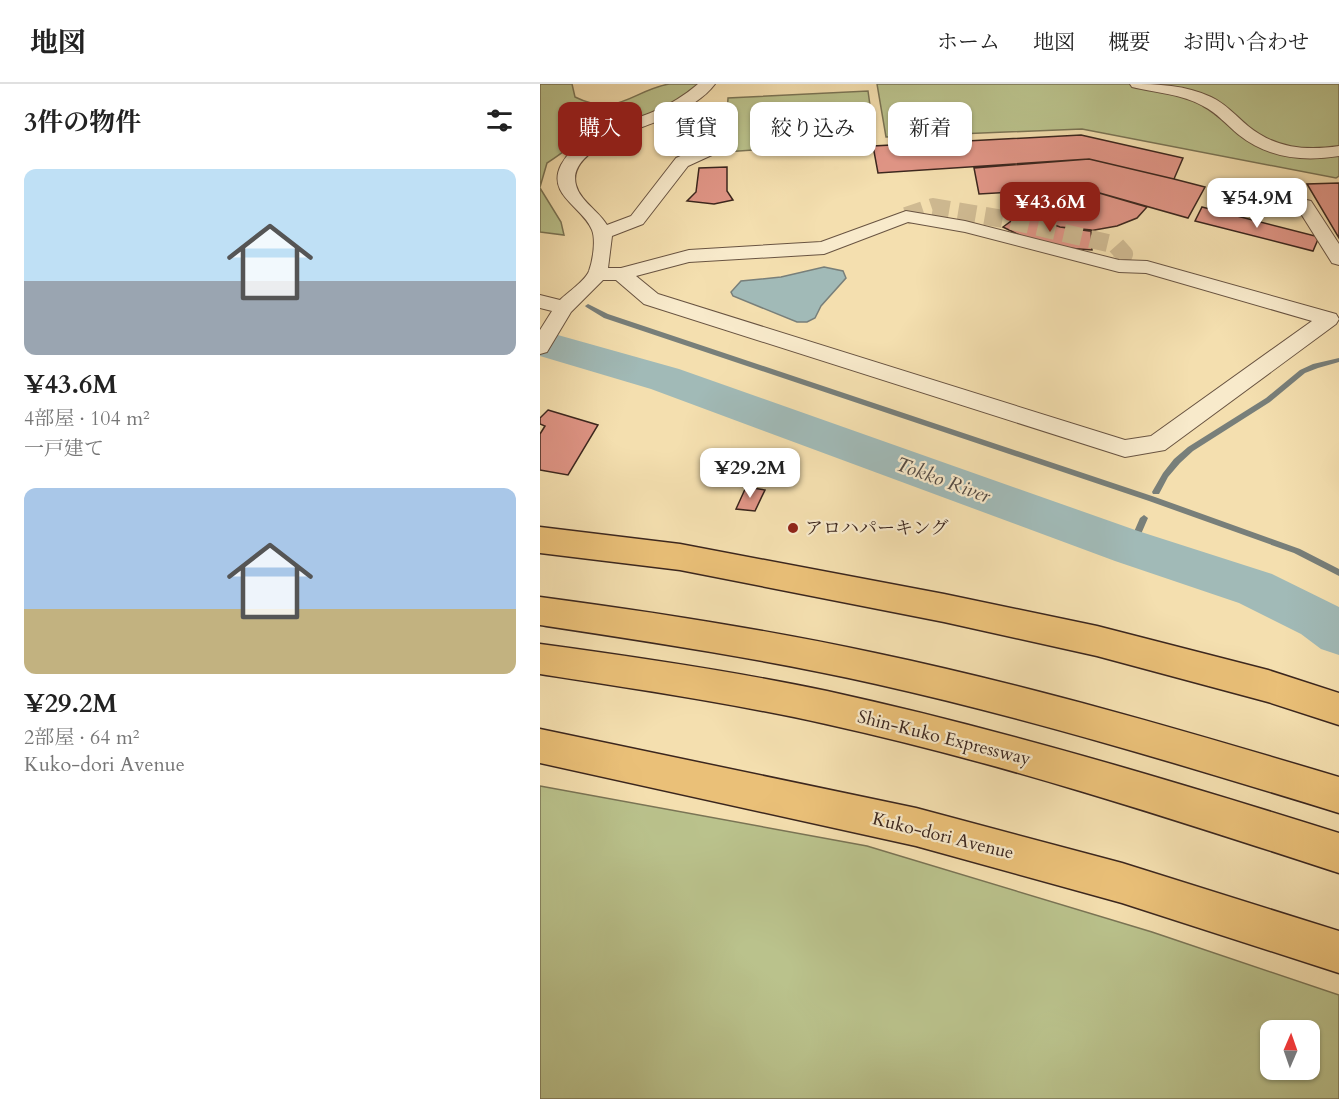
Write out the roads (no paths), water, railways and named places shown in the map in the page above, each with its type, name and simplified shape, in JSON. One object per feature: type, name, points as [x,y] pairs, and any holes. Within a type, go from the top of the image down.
[{"type":"highway","points":[[540,540],[680,556],[944,608],[1097,641],[1269,686],[1339,708]]},
{"type":"highway","points":[[540,611],[689,632],[876,668],[1039,709],[1224,760],[1339,795]]},
{"type":"highway","name":"Shin-Kuko Expressway","points":[[540,659],[669,678],[865,717],[1039,763],[1272,831],[1339,853]]},
{"type":"highway","name":"Kuko-dori Avenue","points":[[540,746],[916,827],[1122,883],[1339,952]]},
{"type":"street","points":[[540,347],[563,311],[598,274],[602,233],[594,219],[567,199],[560,187],[560,178],[570,161],[595,142],[693,98],[707,84]]},
{"type":"street","points":[[1138,84],[1202,99],[1222,110],[1261,143],[1278,151],[1298,154],[1339,151]]},
{"type":"street","points":[[602,233],[637,220],[682,162],[696,156]]},
{"type":"street","points":[[1219,185],[1305,205],[1339,259]]},
{"type":"street","points":[[598,274],[621,274],[689,256],[824,248],[858,237],[906,216],[965,227],[1119,266],[1147,267],[1336,317]]},
{"type":"street","points":[[621,274],[651,299],[821,351],[1090,440],[1125,449],[1157,444],[1336,317]]},
{"type":"street","points":[[540,301],[563,311]]},
{"type":"water","points":[[824,267],[843,271],[846,278],[821,306],[815,318],[807,322],[797,322],[733,296],[731,292],[741,281],[781,277]]},
{"type":"waterway","points":[[588,306],[606,316],[1152,499],[1297,551],[1339,573]]},
{"type":"waterway","name":"Tokko River","points":[[540,343],[665,379],[1131,548],[1255,588],[1318,619],[1339,634]]},
{"type":"waterway","points":[[1156,492],[1165,475],[1190,449],[1268,400],[1303,372],[1315,366],[1339,360]]},
{"type":"waterway","points":[[1131,548],[1144,518]]},
{"type":"tunnel","points":[[906,216],[933,207],[1004,219],[1116,245],[1124,254],[1119,266]]},
{"type":"place","name":"アロハパーキング","points":[[793,528]]}]
